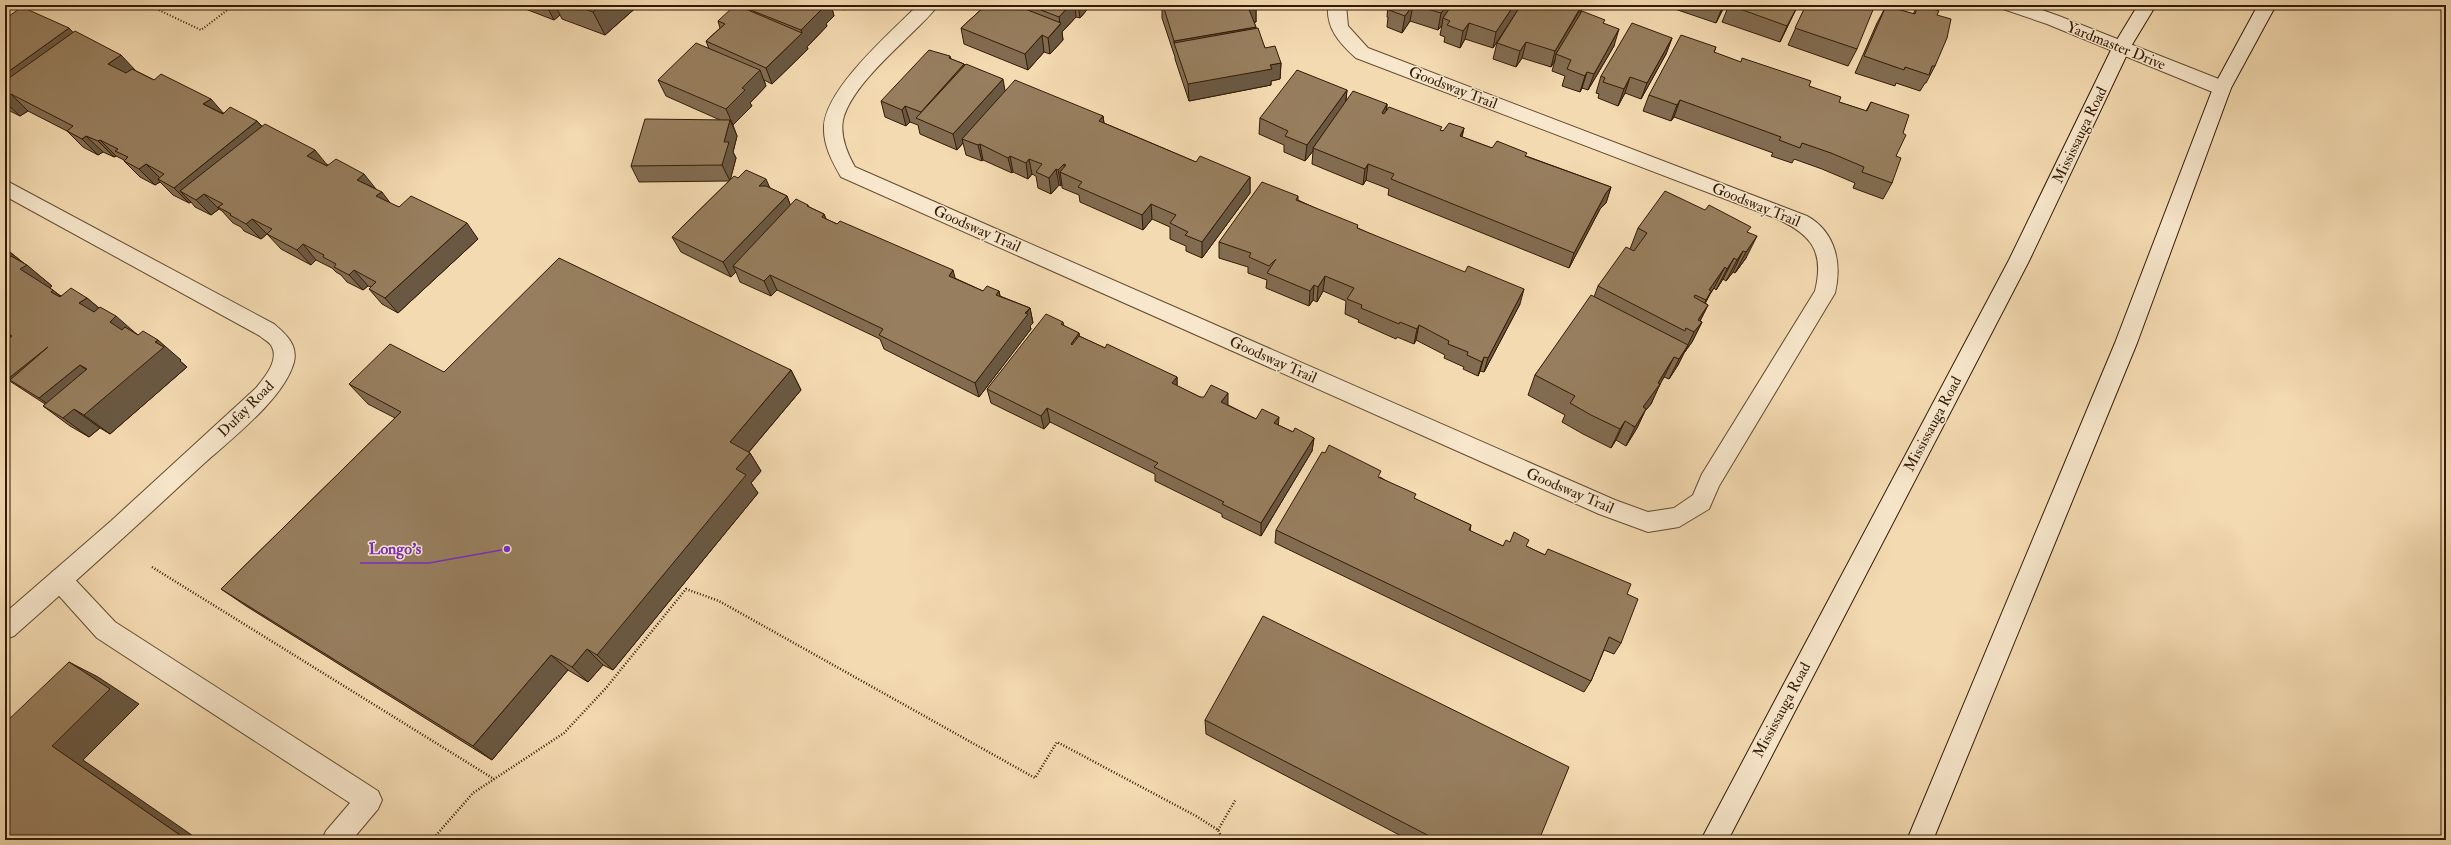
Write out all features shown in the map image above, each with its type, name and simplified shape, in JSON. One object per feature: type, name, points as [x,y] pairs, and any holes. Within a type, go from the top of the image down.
[{"type":"street","name":"Goodsway Trail","points":[[929,5],[845,93],[834,120],[834,148],[848,172],[1607,508],[1648,522],[1679,517],[1701,502],[1710,481],[1825,293],[1830,274],[1825,249],[1810,227],[1782,213],[1362,52],[1348,41],[1339,28],[1336,14],[1337,5]]},
{"type":"street","name":"Yardmaster Drive","points":[[2009,5],[2053,20],[2222,88]]},
{"type":"street","name":"Mississauga Road","points":[[1714,840],[2019,261],[2121,48],[2147,5]]},
{"type":"street","points":[[1920,840],[2126,343],[2222,88],[2267,5]]},
{"type":"street","name":"Dufay Road","points":[[5,187],[267,330],[280,340],[283,353],[279,373],[264,394],[60,580],[5,628]]},
{"type":"street","points":[[60,580],[106,630],[369,800],[335,840]]},
{"type":"path","points":[[148,5],[201,30],[234,5]]},
{"type":"path","points":[[152,567],[494,779]]},
{"type":"path","points":[[432,840],[473,793],[564,733],[606,688],[686,589],[719,601],[1035,778],[1057,742],[1189,812],[1218,830],[1223,840]]},
{"type":"path","points":[[1218,830],[1236,799]]},
{"type":"building","points":[[574,5],[601,5],[593,12]]},
{"type":"building","points":[[738,5],[823,5],[820,9],[821,10],[801,30]]},
{"type":"building","points":[[986,5],[1015,5],[1061,23],[1048,38],[1042,35],[1025,54],[961,28]]},
{"type":"building","points":[[1028,5],[1070,5],[1059,17]]},
{"type":"building","points":[[1163,5],[1256,5],[1248,7],[1256,27],[1174,41]]},
{"type":"building","points":[[1393,5],[1413,5],[1405,16],[1389,10]]},
{"type":"building","points":[[1414,5],[1447,5],[1441,13]]},
{"type":"building","points":[[1452,5],[1514,5],[1496,32],[1469,23],[1463,31],[1447,25],[1450,21],[1443,18]]},
{"type":"building","points":[[1521,5],[1582,5],[1555,51],[1526,42],[1520,51],[1497,43]]},
{"type":"building","points":[[1729,5],[1798,5],[1787,26]]},
{"type":"building","points":[[1806,5],[1875,5],[1857,49],[1795,28]]},
{"type":"building","points":[[1918,5],[1939,11],[1937,15],[1951,19],[1947,38],[1935,66],[1932,66],[1929,75],[1905,67],[1904,70],[1864,56],[1886,6],[1915,14]]},
{"type":"building","points":[[22,7],[69,28],[5,74],[5,15],[9,16]]},
{"type":"building","points":[[733,7],[740,9],[741,7],[802,33],[766,68],[706,41],[725,24],[718,21]]},
{"type":"building","points":[[1582,11],[1605,20],[1603,23],[1619,29],[1594,74],[1587,72],[1585,76],[1567,69],[1571,60],[1556,54]]},
{"type":"building","points":[[1632,23],[1672,38],[1647,83],[1630,77],[1624,89],[1603,82],[1605,78],[1601,76]]},
{"type":"building","points":[[1258,28],[1265,48],[1275,46],[1281,63],[1270,65],[1272,69],[1188,84],[1174,43]]},
{"type":"building","points":[[75,31],[121,55],[108,64],[126,73],[132,69],[154,80],[161,74],[211,99],[203,104],[223,114],[230,107],[257,121],[174,188],[158,179],[164,174],[146,164],[139,169],[124,161],[128,157],[115,151],[118,149],[100,140],[98,141],[86,136],[82,139],[67,131],[73,126],[11,94],[5,99],[5,81]]},
{"type":"building","points":[[1681,35],[1716,47],[1714,52],[1741,62],[1742,58],[1811,81],[1809,86],[1841,97],[1839,102],[1867,111],[1871,102],[1909,115],[1903,133],[1906,135],[1896,156],[1901,158],[1892,183],[1862,172],[1864,167],[1831,153],[1802,143],[1800,148],[1779,140],[1781,137],[1680,100],[1677,105],[1649,95]]},
{"type":"building","points":[[696,43],[760,70],[742,88],[745,90],[726,109],[658,80]]},
{"type":"building","points":[[929,50],[950,56],[949,58],[964,64],[921,112],[905,106],[902,110],[881,101]]},
{"type":"building","points":[[966,64],[1003,79],[953,134],[916,118]]},
{"type":"building","points":[[1297,70],[1347,90],[1307,145],[1285,136],[1288,131],[1260,118]]},
{"type":"building","points":[[1015,80],[1103,116],[1099,121],[1196,162],[1200,156],[1250,177],[1202,242],[1185,235],[1188,232],[1170,223],[1176,215],[1151,204],[1142,215],[1078,187],[1082,182],[1060,172],[1066,165],[1064,164],[1058,170],[1056,169],[1049,178],[1036,172],[1042,164],[1029,159],[1026,163],[1010,156],[1008,158],[980,144],[978,145],[962,139]]},
{"type":"building","points":[[1353,91],[1387,104],[1382,113],[1384,114],[1389,107],[1442,127],[1440,130],[1443,131],[1449,123],[1464,128],[1460,136],[1492,148],[1497,141],[1527,153],[1525,156],[1611,187],[1606,193],[1574,253],[1391,179],[1394,174],[1368,164],[1365,169],[1313,148]]},
{"type":"building","points":[[645,119],[730,120],[724,142],[729,142],[722,165],[631,166]]},
{"type":"building","points":[[265,124],[315,150],[307,156],[327,166],[336,159],[364,174],[357,180],[382,192],[376,196],[399,207],[411,196],[467,223],[385,298],[369,289],[376,282],[354,270],[349,275],[334,267],[336,264],[323,257],[324,255],[303,244],[297,250],[267,234],[272,229],[252,219],[246,224],[218,207],[223,204],[204,194],[196,200],[180,191]]},
{"type":"building","points":[[746,170],[766,179],[759,186],[766,186],[787,196],[723,262],[672,237],[734,176],[738,178]]},
{"type":"building","points":[[1262,182],[1298,196],[1296,200],[1358,225],[1357,228],[1465,272],[1468,266],[1524,289],[1488,358],[1484,357],[1482,362],[1467,355],[1468,352],[1448,344],[1449,341],[1419,325],[1417,329],[1400,322],[1399,324],[1361,308],[1362,305],[1347,299],[1354,288],[1325,276],[1318,287],[1314,285],[1310,291],[1267,273],[1276,259],[1269,266],[1249,257],[1251,253],[1219,242]]},
{"type":"building","points":[[1665,191],[1705,210],[1709,205],[1751,227],[1747,232],[1757,236],[1746,252],[1743,251],[1737,260],[1734,258],[1727,269],[1725,267],[1709,290],[1711,291],[1706,300],[1695,295],[1694,297],[1708,305],[1698,320],[1702,322],[1694,332],[1686,328],[1685,331],[1598,286],[1626,247],[1634,251],[1647,233],[1638,228]]},
{"type":"building","points":[[796,199],[824,214],[822,217],[837,224],[840,221],[953,270],[949,276],[983,291],[987,286],[999,291],[996,295],[1030,308],[1025,313],[1028,314],[975,383],[879,335],[883,329],[770,275],[764,281],[733,266]]},
{"type":"building","points":[[11,256],[27,265],[20,269],[53,290],[51,292],[60,297],[71,288],[87,298],[79,303],[94,312],[100,307],[116,316],[110,322],[122,330],[125,327],[138,335],[143,331],[158,340],[155,342],[164,347],[84,415],[74,409],[63,418],[43,406],[87,369],[80,365],[39,398],[10,380],[48,347],[9,378],[5,375],[5,342],[12,336],[10,335],[5,339],[5,260]]},
{"type":"building","points":[[559,258],[791,370],[730,442],[750,453],[736,469],[746,475],[597,655],[587,649],[572,667],[551,655],[473,746],[221,589],[401,412],[349,384],[390,344],[444,372]]},
{"type":"building","points":[[1591,295],[1688,345],[1679,359],[1674,357],[1658,383],[1660,384],[1643,407],[1646,409],[1635,427],[1625,421],[1620,429],[1591,415],[1570,403],[1575,396],[1535,375]]},
{"type":"building","points":[[1046,314],[1063,322],[1061,324],[1079,333],[1071,344],[1072,345],[1079,336],[1105,348],[1107,344],[1177,377],[1172,383],[1200,397],[1204,397],[1211,385],[1228,393],[1221,402],[1256,419],[1262,409],[1279,417],[1274,423],[1293,432],[1295,428],[1314,438],[1261,523],[1222,504],[1224,502],[1154,467],[1158,463],[1047,408],[1041,416],[987,389]]},
{"type":"building","points":[[1329,445],[1381,471],[1378,477],[1416,494],[1414,498],[1471,525],[1469,530],[1503,546],[1506,540],[1510,542],[1514,532],[1529,540],[1526,546],[1545,555],[1548,549],[1631,584],[1627,594],[1638,599],[1621,643],[1609,637],[1591,681],[1276,530],[1322,452],[1325,453]]},
{"type":"building","points":[[1263,616],[1569,767],[1539,840],[1437,840],[1205,720]]},
{"type":"building","points":[[69,662],[110,689],[52,746],[187,840],[5,840],[5,723]]},
{"type":"place","name":"Longo's","points":[[507,549]]}]
